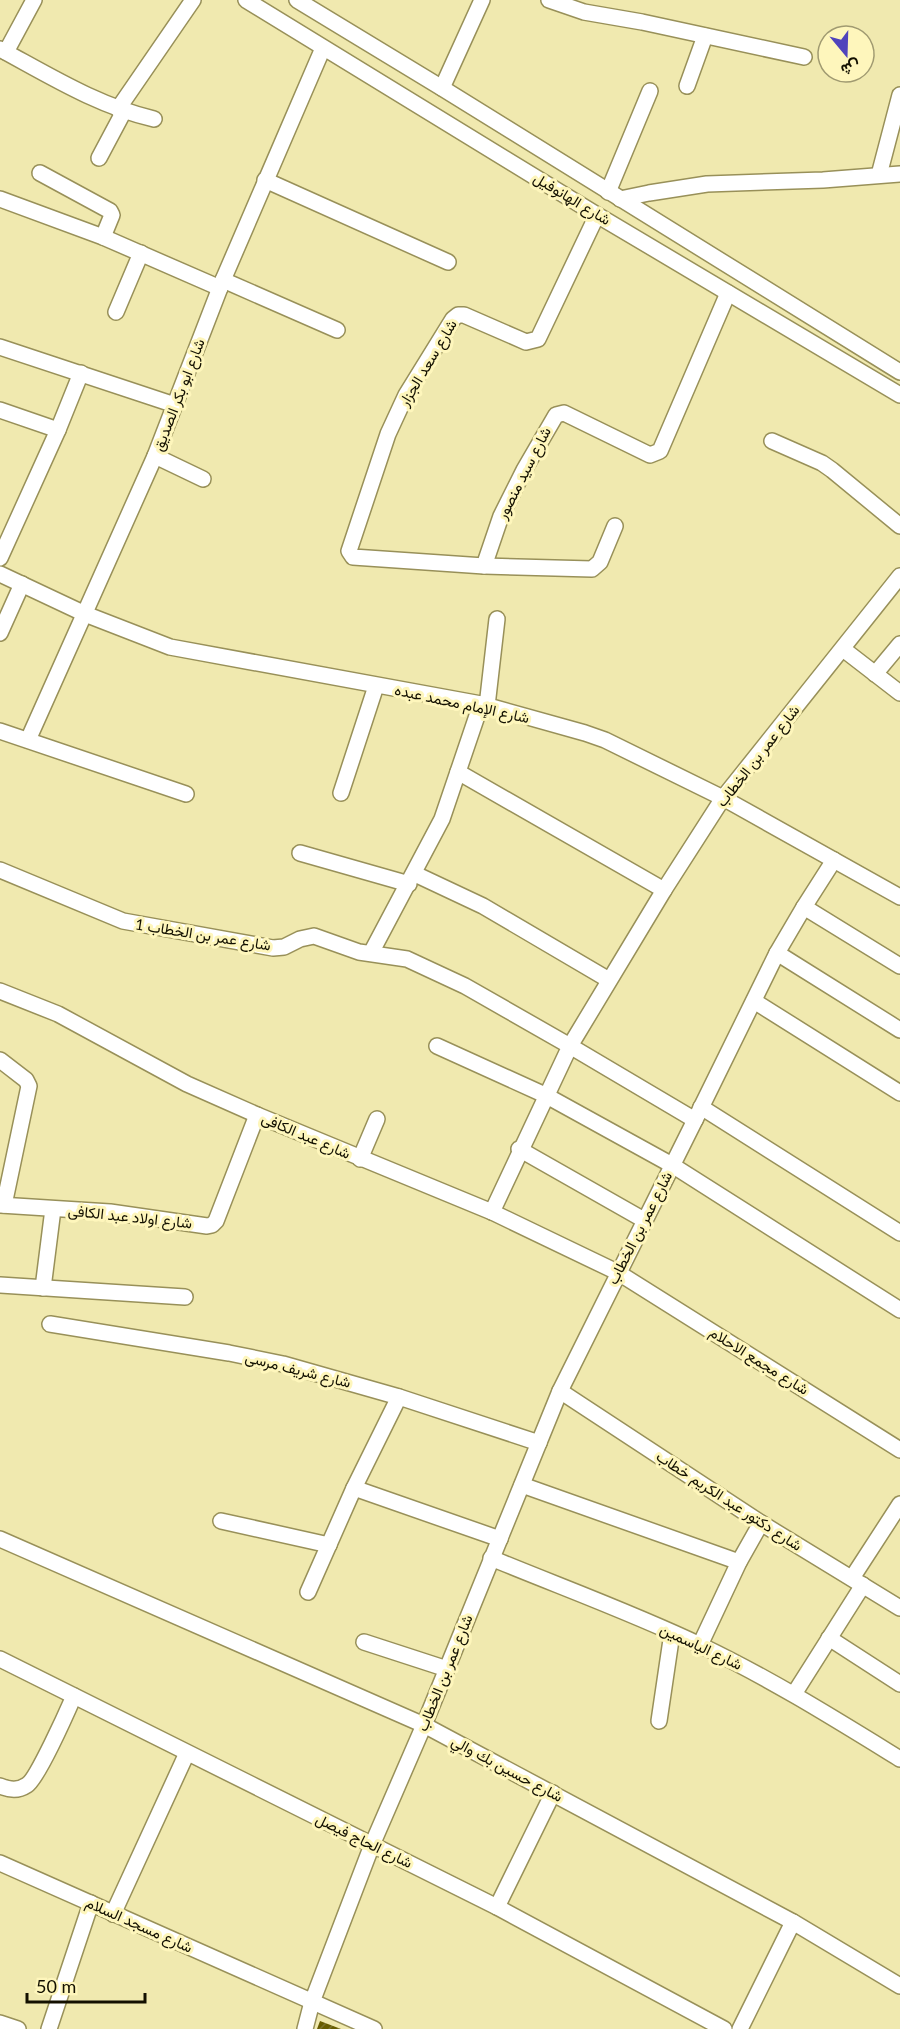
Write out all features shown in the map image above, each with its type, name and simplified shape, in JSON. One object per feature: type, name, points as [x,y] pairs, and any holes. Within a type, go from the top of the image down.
[{"type":"street","points":[[34,0],[3,51],[92,98],[121,110],[154,118]]},
{"type":"street","points":[[99,158],[121,110],[193,0]]},
{"type":"street","name":"شارع الهانوفيل","points":[[246,0],[597,215],[900,395]]},
{"type":"street","name":"شارع الهانوفيل","points":[[297,0],[315,5],[614,196],[900,372]]},
{"type":"street","points":[[442,88],[482,0]]},
{"type":"street","points":[[549,0],[584,12],[804,57]]},
{"type":"street","points":[[687,87],[705,36]]},
{"type":"street","name":"شارع ابو بكر الصديق","points":[[28,740],[155,456],[221,284],[323,48]]},
{"type":"street","points":[[650,91],[614,196],[707,184],[823,180],[900,174]]},
{"type":"street","points":[[879,175],[900,95]]},
{"type":"street","points":[[40,173],[110,212],[112,215],[104,237]]},
{"type":"street","points":[[265,180],[448,262]]},
{"type":"street","points":[[0,199],[104,237],[337,330]]},
{"type":"street","name":"شارع سعد الجزار","points":[[484,566],[350,555],[349,551],[388,434],[406,395],[453,319],[458,315],[464,315],[526,342],[538,339],[597,215]]},
{"type":"street","points":[[116,312],[141,253]]},
{"type":"street","name":"شارع سيد منصور","points":[[484,566],[501,516],[556,415],[564,413],[650,454],[660,451],[729,293]]},
{"type":"street","points":[[0,347],[175,405]]},
{"type":"street","points":[[0,558],[81,373]]},
{"type":"street","points":[[0,410],[58,430]]},
{"type":"street","points":[[772,441],[822,463],[900,526]]},
{"type":"street","points":[[155,456],[203,478]]},
{"type":"street","points":[[484,566],[592,569],[600,562],[615,526]]},
{"type":"street","name":"شارع الإمام محمد عبده","points":[[0,574],[85,614],[149,640],[190,652],[484,705],[605,740],[723,798],[900,897]]},
{"type":"street","name":"شارع عمر بن الخطاب","points":[[492,1212],[519,1149],[570,1046],[664,890],[723,798],[900,576]]},
{"type":"street","points":[[0,633],[22,584]]},
{"type":"street","points":[[371,954],[442,819],[484,705],[497,619]]},
{"type":"street","points":[[875,674],[900,644]]},
{"type":"street","points":[[843,649],[900,693]]},
{"type":"street","points":[[340,794],[376,686]]},
{"type":"street","points":[[0,731],[186,794]]},
{"type":"street","points":[[458,771],[664,890]]},
{"type":"street","points":[[300,853],[412,879],[483,906],[609,980]]},
{"type":"street","name":"شارع عمر بن الخطاب","points":[[305,2029],[312,2002],[372,1845],[424,1725],[560,1391],[777,953],[834,860]]},
{"type":"street","name":"شارع عمر بن الخطاب 1","points":[[0,870],[123,921],[273,948],[284,947],[300,939],[314,936],[357,951],[407,959],[456,981],[570,1046]]},
{"type":"street","points":[[804,907],[900,966]]},
{"type":"street","points":[[777,953],[900,1030]]},
{"type":"street","name":"شارع عبد الكافى","points":[[0,991],[58,1014],[188,1084],[360,1159],[492,1212],[617,1272]]},
{"type":"street","points":[[754,1001],[900,1093]]},
{"type":"street","points":[[437,1046],[545,1095],[672,1165],[900,1310]]},
{"type":"street","points":[[570,1046],[698,1113],[900,1233]]},
{"type":"street","points":[[0,1060],[26,1080],[29,1086],[2,1205]]},
{"type":"street","name":"شارع اولاد عبد الكافى","points":[[2,1205],[110,1212],[212,1226],[216,1221],[257,1115]]},
{"type":"street","points":[[360,1159],[377,1119]]},
{"type":"street","points":[[519,1149],[644,1220]]},
{"type":"street","points":[[43,1288],[53,1209]]},
{"type":"street","name":"شارع مجمع الاحلام","points":[[617,1272],[900,1450]]},
{"type":"street","points":[[0,1286],[185,1297]]},
{"type":"street","name":"شارع شريف مرسى","points":[[50,1324],[283,1364],[399,1397],[539,1443]]},
{"type":"street","name":"شارع دكتور عبد الكريم خطاب","points":[[560,1391],[761,1523],[900,1608]]},
{"type":"street","points":[[308,1592],[354,1488],[399,1397]]},
{"type":"street","points":[[522,1485],[739,1562]]},
{"type":"street","points":[[354,1488],[500,1539]]},
{"type":"street","points":[[794,1694],[829,1638],[900,1504]]},
{"type":"street","points":[[221,1521],[328,1545]]},
{"type":"street","points":[[700,1645],[739,1562],[761,1523]]},
{"type":"street","name":"شارع حسين بك والي","points":[[0,1539],[424,1725],[793,1922],[900,1986]]},
{"type":"street","name":"شارع الياسمين","points":[[491,1558],[700,1645],[794,1694],[900,1759]]},
{"type":"street","points":[[659,1721],[672,1633]]},
{"type":"street","points":[[829,1638],[900,1684]]},
{"type":"street","points":[[364,1641],[447,1669]]},
{"type":"street","name":"شارع الحاج فيصل","points":[[0,1659],[497,1907],[724,2029]]},
{"type":"street","points":[[0,1786],[10,1790],[19,1789],[33,1781],[74,1696]]},
{"type":"street","points":[[113,1914],[187,1753]]},
{"type":"street","points":[[497,1907],[553,1793]]},
{"type":"street","name":"شارع مسجد السلام","points":[[0,1863],[374,2029]]},
{"type":"street","points":[[49,2029],[91,1904]]},
{"type":"street","points":[[740,2029],[793,1922]]},
{"type":"street","points":[[0,2024],[18,2029]]},
{"type":"building","points":[[320,2021],[341,2029],[317,2029]]}]
